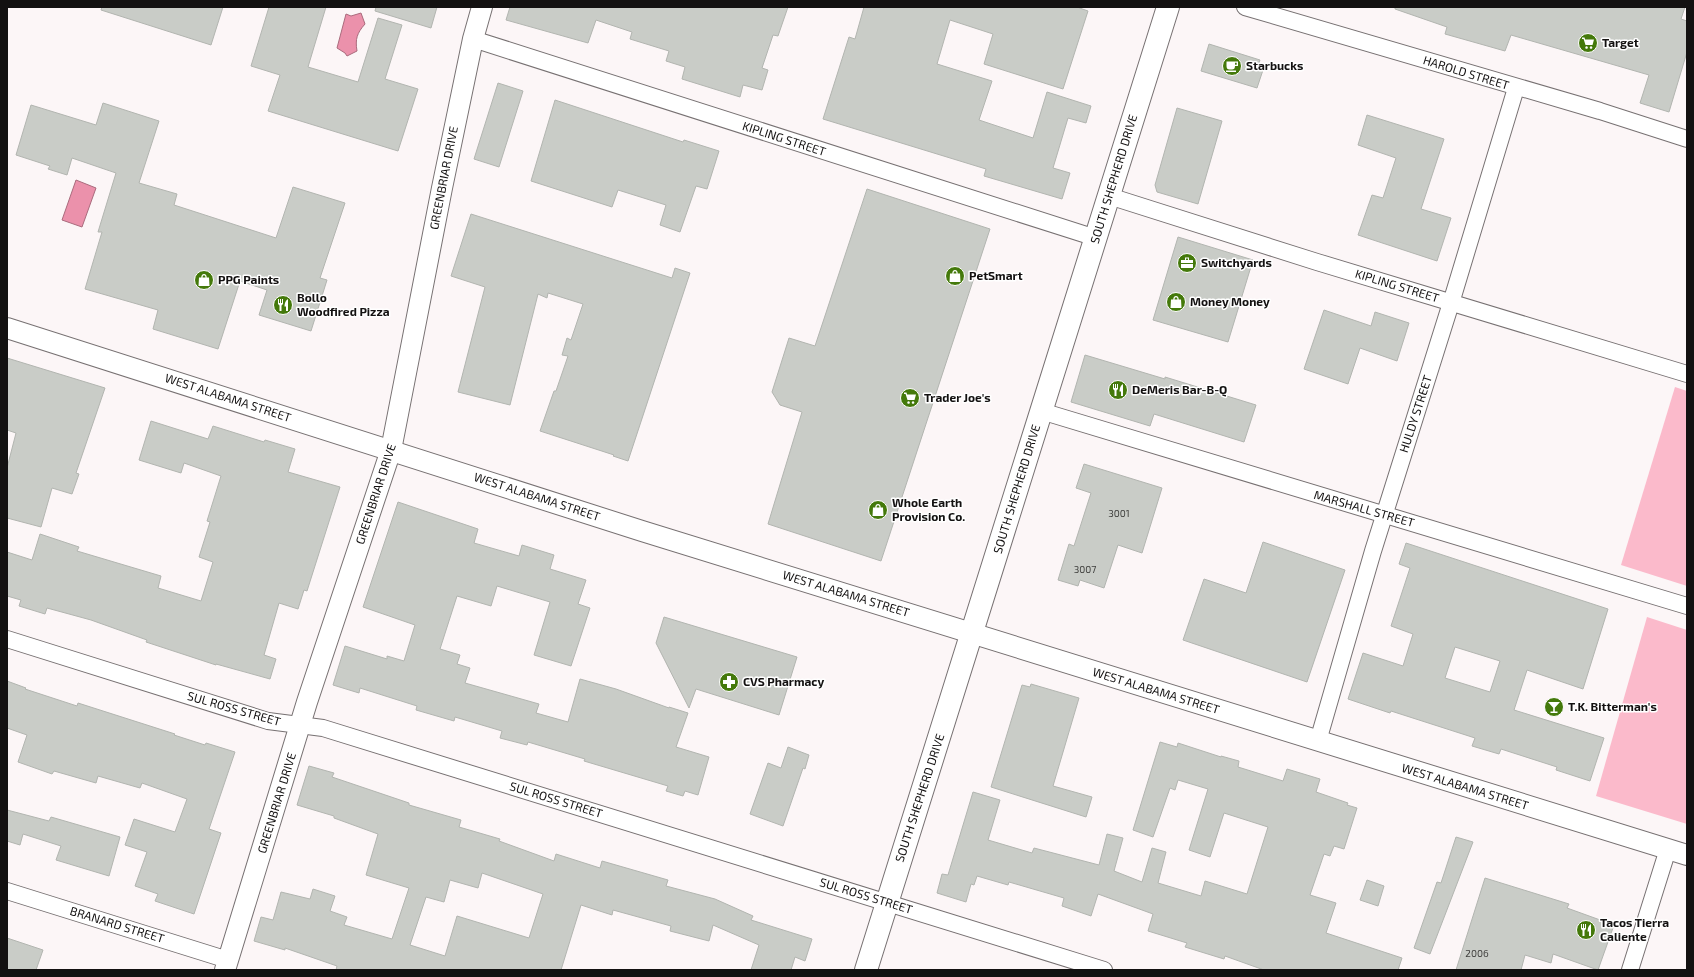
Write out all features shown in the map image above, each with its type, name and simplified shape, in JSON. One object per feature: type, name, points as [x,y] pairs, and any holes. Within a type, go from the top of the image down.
[{"type":"main road","name":"SOUTH SHEPHERD DRIVE","points":[[866,970],[1168,7]]},
{"type":"street","name":"GREENBRIAR DRIVE","points":[[226,965],[310,695],[391,450],[442,188],[473,39],[482,7]]},
{"type":"street","name":"HAROLD STREET","points":[[1245,7],[1516,88],[1600,111],[1687,139]]},
{"type":"street","name":"KIPLING STREET","points":[[473,39],[1096,238]]},
{"type":"street","name":"HULDY STREET","points":[[1318,741],[1384,514],[1451,303],[1516,88]]},
{"type":"street","name":"KIPLING STREET","points":[[1109,196],[1451,303],[1687,374]]},
{"type":"street","name":"WEST ALABAMA STREET","points":[[7,328],[972,634],[1687,855]]},
{"type":"street","name":"MARSHALL STREET","points":[[1041,411],[1687,606]]},
{"type":"street","name":"SUL ROSS STREET","points":[[7,639],[268,721],[323,728],[1104,970]]},
{"type":"street","points":[[1630,970],[1668,849]]},
{"type":"street","name":"BRANARD STREET","points":[[7,891],[226,965]]},
{"type":"shaded area","points":[[361,13],[365,24],[357,36],[357,51],[347,56],[337,48],[346,14],[351,16]]},
{"type":"shaded area","points":[[76,180],[96,188],[82,227],[62,220]]},
{"type":"shaded area","points":[[1675,387],[1687,391],[1687,586],[1621,565]]},
{"type":"shaded area","points":[[1647,617],[1687,630],[1687,824],[1596,796]]},
{"type":"building","points":[[102,7],[223,7],[211,45],[101,10]]},
{"type":"building","points":[[269,7],[326,7],[308,67],[358,82],[378,18],[402,25],[385,79],[418,89],[398,151],[268,111],[280,75],[251,66]]},
{"type":"building","points":[[376,7],[437,7],[431,28],[375,11]]},
{"type":"building","points":[[510,7],[788,7],[778,36],[773,35],[762,68],[768,70],[762,90],[743,85],[740,97],[682,79],[685,67],[666,61],[669,51],[630,39],[632,32],[596,20],[588,43],[506,20]]},
{"type":"building","points":[[864,7],[1077,7],[1088,11],[1063,89],[984,64],[993,34],[950,20],[937,64],[992,81],[979,120],[1033,138],[1047,92],[1091,106],[1086,123],[1068,118],[1053,168],[1070,173],[1062,199],[984,176],[986,169],[823,119],[849,37],[855,39]]},
{"type":"building","name":"Target","points":[[1395,7],[1685,7],[1681,19],[1687,21],[1687,52],[1669,112],[1640,103],[1649,75],[1511,35],[1505,51],[1445,34],[1447,27],[1395,9]]},
{"type":"building","name":"Starbucks","points":[[1209,44],[1260,60],[1258,65],[1264,67],[1257,88],[1201,71]]},
{"type":"building","points":[[498,83],[523,91],[499,167],[474,159]]},
{"type":"building","points":[[555,100],[683,142],[684,140],[719,151],[707,189],[696,186],[680,232],[660,225],[666,205],[618,190],[612,207],[531,181]]},
{"type":"building","points":[[103,103],[159,121],[139,183],[177,194],[174,205],[276,238],[293,187],[345,203],[320,278],[327,280],[311,331],[259,315],[267,290],[240,281],[218,349],[153,329],[158,310],[85,289],[102,232],[98,232],[116,173],[72,158],[67,175],[48,169],[50,166],[16,155],[31,105],[96,125]]},
{"type":"building","points":[[1177,108],[1222,121],[1198,204],[1157,192],[1155,185]]},
{"type":"building","points":[[1367,115],[1444,139],[1421,209],[1451,218],[1437,261],[1358,235],[1372,195],[1383,198],[1396,158],[1358,145]]},
{"type":"building","points":[[867,189],[990,229],[881,561],[768,524],[802,412],[780,405],[772,392],[789,338],[815,346]]},
{"type":"building","points":[[471,214],[672,278],[675,268],[690,273],[628,461],[540,431],[568,356],[562,355],[567,338],[571,340],[583,304],[548,293],[547,298],[538,294],[510,405],[458,392],[485,287],[451,276]]},
{"type":"building","points":[[1178,237],[1253,260],[1228,342],[1153,320]]},
{"type":"building","points":[[1324,310],[1371,326],[1375,312],[1409,323],[1397,361],[1360,348],[1348,384],[1304,369]]},
{"type":"building","points":[[1085,355],[1165,379],[1165,377],[1256,405],[1244,442],[1154,414],[1150,426],[1071,402]]},
{"type":"building","points":[[7,358],[105,388],[76,473],[79,474],[72,494],[52,488],[41,527],[7,518],[7,468],[16,433],[7,430]]},
{"type":"building","points":[[151,421],[208,439],[213,426],[264,442],[265,440],[295,449],[288,472],[340,487],[307,591],[304,590],[298,609],[279,603],[264,655],[276,659],[270,679],[216,665],[146,642],[147,640],[91,620],[47,608],[45,614],[19,606],[21,600],[7,596],[7,552],[32,560],[40,534],[79,547],[77,551],[161,576],[158,588],[201,601],[213,562],[199,557],[210,522],[207,521],[221,476],[184,463],[181,473],[139,460]]},
{"type":"building","points":[[1084,464],[1162,488],[1142,553],[1118,545],[1104,588],[1080,580],[1078,586],[1058,580],[1069,544],[1074,546],[1091,493],[1076,488]]},
{"type":"building","points":[[398,502],[478,529],[474,543],[519,556],[522,545],[554,555],[550,569],[586,580],[578,604],[590,608],[571,666],[534,655],[550,602],[497,586],[491,606],[457,596],[440,649],[460,655],[457,664],[470,668],[465,683],[539,704],[536,713],[568,722],[580,679],[616,689],[669,708],[688,713],[676,747],[709,757],[698,795],[685,791],[683,796],[666,791],[668,786],[584,761],[585,759],[528,742],[527,745],[500,738],[502,731],[455,717],[454,721],[416,710],[417,706],[360,688],[359,693],[333,685],[345,646],[387,659],[387,656],[404,661],[415,625],[363,607]]},
{"type":"building","points":[[1263,542],[1345,570],[1307,682],[1183,640],[1204,579],[1246,593]]},
{"type":"building","points":[[1406,543],[1608,609],[1583,689],[1527,670],[1514,710],[1604,738],[1590,781],[1556,770],[1557,767],[1501,749],[1499,754],[1472,746],[1475,738],[1348,699],[1363,653],[1403,666],[1413,634],[1391,626],[1410,568],[1399,564]],"holes":[[[1455,647],[1500,661],[1490,692],[1445,678]]]},
{"type":"building","name":"CVS Pharmacy","points":[[664,617],[797,657],[779,715],[696,689],[689,708],[656,643]]},
{"type":"building","points":[[7,681],[26,688],[25,689],[77,706],[78,703],[205,745],[206,743],[235,752],[209,829],[221,833],[194,914],[155,901],[158,894],[135,886],[147,852],[125,845],[134,819],[175,832],[187,799],[142,783],[140,788],[98,776],[96,783],[54,771],[52,774],[18,762],[27,735],[7,728]]},
{"type":"building","points":[[1031,684],[1079,698],[1053,786],[1092,797],[1086,817],[991,787],[1022,685],[1030,687]]},
{"type":"building","points":[[1160,742],[1177,747],[1178,743],[1221,757],[1239,761],[1238,767],[1283,781],[1287,769],[1320,779],[1316,792],[1348,803],[1347,805],[1357,808],[1344,849],[1334,846],[1330,856],[1324,854],[1310,895],[1336,903],[1326,933],[1402,958],[1398,970],[1264,970],[1225,956],[1224,959],[1185,947],[1187,943],[1148,931],[1153,914],[1098,894],[1091,916],[1062,906],[1064,898],[1009,882],[1008,885],[977,876],[974,885],[971,884],[966,902],[937,893],[942,874],[948,875],[973,792],[1000,800],[988,840],[1032,853],[1034,848],[1099,865],[1107,834],[1123,838],[1114,871],[1142,882],[1152,848],[1166,852],[1158,883],[1201,896],[1205,881],[1247,894],[1268,827],[1224,813],[1210,857],[1189,850],[1208,789],[1178,780],[1175,790],[1170,788],[1153,837],[1133,830]]},
{"type":"building","points":[[788,747],[809,755],[783,826],[750,814],[768,763],[781,768]]},
{"type":"building","points":[[309,766],[334,773],[332,777],[409,803],[409,805],[461,820],[459,827],[500,839],[499,841],[554,861],[556,854],[600,868],[602,861],[668,880],[666,886],[715,899],[753,916],[751,920],[812,939],[805,961],[795,957],[791,970],[751,970],[759,945],[713,925],[709,941],[670,931],[671,926],[613,910],[612,915],[581,905],[561,970],[336,970],[337,966],[285,948],[285,950],[254,941],[261,917],[273,920],[281,892],[310,899],[313,889],[335,896],[330,911],[347,917],[344,925],[392,939],[409,888],[366,875],[378,834],[334,818],[334,816],[297,805]],"holes":[[[482,873],[543,894],[529,938],[457,916],[445,956],[410,945],[426,897],[444,902],[450,880],[478,888]]]},
{"type":"building","points":[[7,810],[49,821],[51,817],[120,837],[109,876],[56,860],[61,846],[23,834],[20,845],[7,841]]},
{"type":"building","points":[[1456,837],[1473,842],[1430,954],[1414,948],[1437,882],[1441,883]]},
{"type":"building","points":[[1485,878],[1569,904],[1567,908],[1614,925],[1598,970],[1553,954],[1551,963],[1525,955],[1521,970],[1456,970]]},
{"type":"building","points":[[1367,880],[1384,886],[1378,906],[1360,900]]},
{"type":"building","points":[[7,938],[43,950],[36,970],[7,970]]},
{"type":"place","name":"Target","points":[[1588,43]]},
{"type":"place","name":"Starbucks","points":[[1232,66]]},
{"type":"place","name":"Switchyards","points":[[1187,263]]},
{"type":"place","name":"PetSmart","points":[[955,276]]},
{"type":"place","name":"PPG Paints","points":[[204,280]]},
{"type":"place","name":"Money Money","points":[[1176,302]]},
{"type":"place","name":"Bollo Woodfired Pizza","points":[[283,305]]},
{"type":"place","name":"DeMeris Bar-B-Q","points":[[1118,390]]},
{"type":"place","name":"Trader Joe's","points":[[910,398]]},
{"type":"place","name":"Whole Earth Provision Co.","points":[[878,510]]},
{"type":"place","name":"CVS Pharmacy","points":[[729,682]]},
{"type":"place","name":"T.K. Bitterman's","points":[[1554,707]]},
{"type":"place","name":"Tacos Tierra Caliente","points":[[1586,930]]}]
